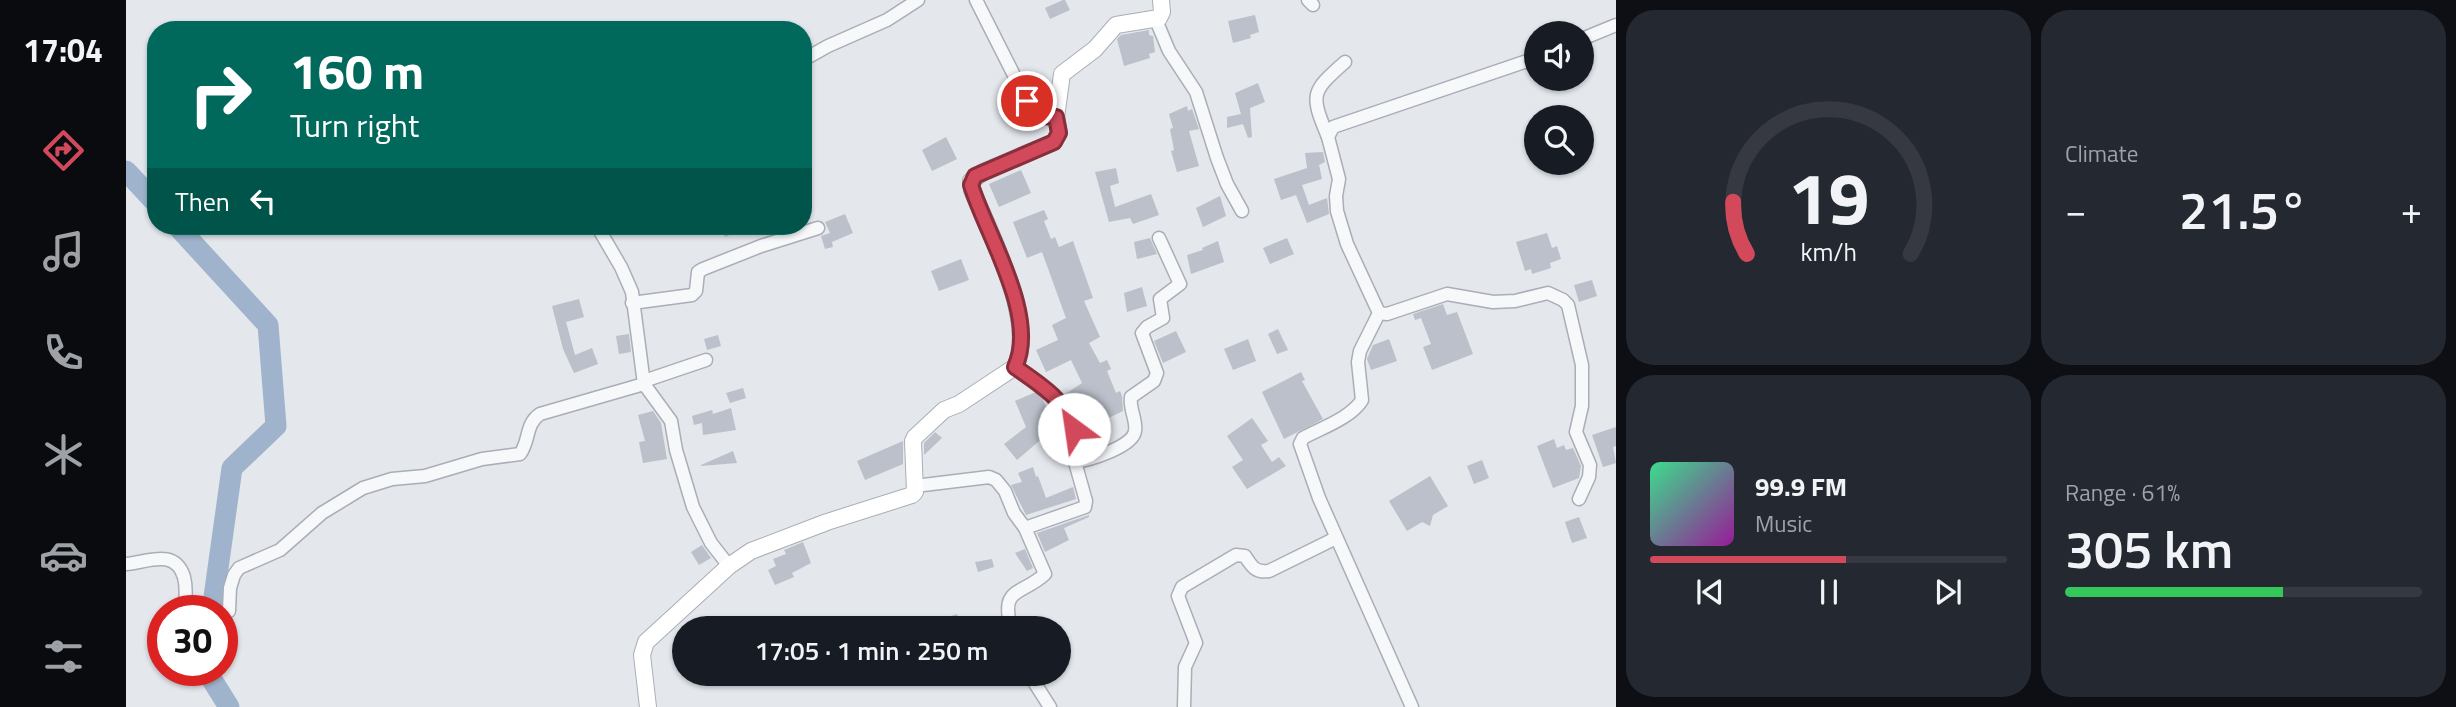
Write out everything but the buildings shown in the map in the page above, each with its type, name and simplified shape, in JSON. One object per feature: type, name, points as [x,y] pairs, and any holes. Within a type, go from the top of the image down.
[{"type":"street","points":[[812,55],[887,20],[918,0]]},
{"type":"street","points":[[976,0],[1027,101],[1042,116],[1056,117]]},
{"type":"street","points":[[648,707],[642,655],[646,642],[729,566],[751,551],[827,522],[912,495],[915,486],[915,437],[944,410],[959,404],[1015,367],[1020,341],[1015,298],[972,190],[971,181],[983,172],[1054,142],[1059,133],[1056,117],[1060,79],[1064,71],[1095,49],[1116,25],[1156,20],[1161,16],[1161,0]]},
{"type":"street","points":[[1156,20],[1169,51],[1196,92],[1217,158],[1242,211]]},
{"type":"street","points":[[1594,34],[1616,25]]},
{"type":"street","points":[[1345,62],[1317,89],[1315,99],[1339,179],[1337,211],[1347,244],[1379,313]]},
{"type":"street","points":[[1328,136],[1333,127],[1524,62]]},
{"type":"street","points":[[812,230],[818,228]]},
{"type":"street","points":[[602,235],[625,274],[632,292],[644,383],[671,421],[676,450],[693,507],[711,543],[729,566]]},
{"type":"street","points":[[632,303],[692,295],[696,290],[697,276],[704,269],[799,235]]},
{"type":"street","points":[[1075,462],[1090,459],[1131,439],[1135,432],[1129,405],[1131,397],[1154,381],[1157,373],[1142,333],[1163,318],[1160,299],[1180,284],[1159,238]]},
{"type":"street","points":[[1379,313],[1387,314],[1447,294],[1493,302],[1515,301],[1548,293],[1563,300],[1568,305],[1582,365],[1582,406],[1576,432],[1590,465],[1589,477],[1578,499]]},
{"type":"street","points":[[1379,313],[1360,351],[1358,362],[1362,400],[1344,416],[1300,441],[1319,498],[1412,707]]},
{"type":"street","points":[[230,595],[236,571],[280,550],[322,513],[363,488],[392,479],[425,476],[482,459],[518,455],[525,447],[531,422],[540,414],[644,383],[706,360]]},
{"type":"street","points":[[1015,367],[1049,391],[1072,420],[1077,451],[1075,462],[1086,501],[1085,507],[1026,528]]},
{"type":"street","points":[[915,486],[989,477],[996,480],[1005,491],[1014,513],[1026,528],[1045,574],[1010,597],[1007,605],[1009,616]]},
{"type":"street","points":[[1184,707],[1185,667],[1196,643],[1178,596],[1182,587],[1236,555],[1245,556],[1255,569],[1261,572],[1269,571],[1336,538]]},
{"type":"street","points":[[126,564],[161,559],[176,563],[182,572],[187,595]]},
{"type":"street","points":[[1037,686],[1050,707]]},
{"type":"waterway","points":[[126,171],[147,193]]},
{"type":"waterway","points":[[185,235],[268,325],[276,426],[232,468],[214,595]]},
{"type":"waterway","points":[[216,686],[229,707]]},
{"type":"route","points":[[1027,101],[1042,116],[1056,117],[1059,133],[1054,142],[1027,151],[975,176],[971,185],[1015,298],[1020,341],[1018,363],[1015,367],[1049,391],[1072,420],[1074,429]]}]
